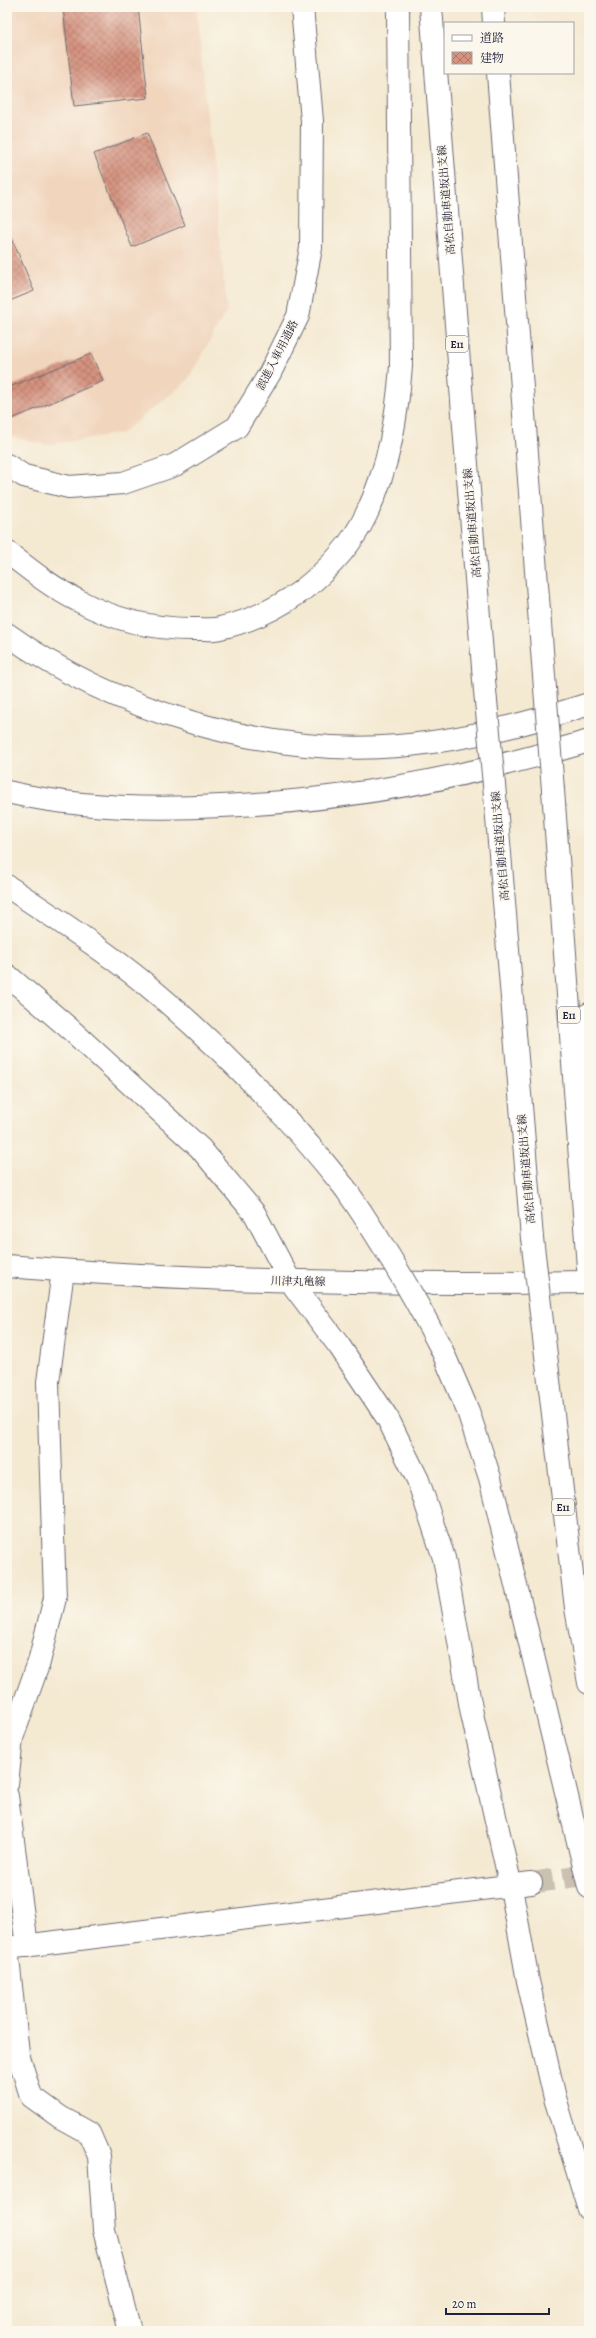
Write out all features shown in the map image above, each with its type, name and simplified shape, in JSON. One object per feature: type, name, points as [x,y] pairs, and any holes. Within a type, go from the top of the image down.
[{"type":"main road","name":"誤進入車用通路","points":[[7,465],[24,476],[69,487],[123,483],[175,465],[237,427],[270,373],[298,316],[311,248],[312,121],[302,7]]},
{"type":"main road","points":[[7,552],[41,578],[112,616],[147,625],[182,629],[219,629],[256,617],[290,599],[315,581],[346,549],[366,516],[380,482],[391,448],[398,408],[401,366],[398,7]]},
{"type":"main road","name":"高松自動車道坂出支線","points":[[430,7],[484,680],[532,1238],[576,1608],[589,1683]]},
{"type":"main road","points":[[493,7],[494,22]]},
{"type":"main road","name":"E11","points":[[498,74],[589,1281]]},
{"type":"main road","points":[[7,634],[58,668],[104,690],[150,709],[200,725],[248,736],[298,743],[351,747],[398,746],[516,724],[589,704]]},
{"type":"main road","points":[[7,792],[65,803],[118,807],[176,808],[314,800],[380,791],[450,777],[536,757],[589,741]]},
{"type":"main road","points":[[7,886],[94,946],[147,986],[201,1032],[303,1135],[345,1188],[380,1238],[412,1292],[441,1348],[468,1411],[490,1478],[589,1887]]},
{"type":"main road","points":[[7,975],[70,1029],[200,1148],[255,1214],[290,1281],[340,1347],[388,1419],[418,1480],[444,1558],[472,1714],[521,1885],[528,1981],[555,2098],[589,2209]]},
{"type":"main road","points":[[575,1103],[589,1014]]},
{"type":"main road","name":"川津丸亀線","points":[[7,1266],[63,1271],[290,1281],[454,1283],[589,1281]]},
{"type":"main road","points":[[7,1784],[12,1738],[39,1662],[55,1598],[48,1382],[63,1271]]},
{"type":"main road","points":[[7,1796],[18,2054],[31,2096],[60,2116],[89,2133],[99,2156],[104,2230],[130,2331]]},
{"type":"main road","points":[[14,1947],[521,1885]]},
{"type":"shaded area","points":[[7,7],[196,7],[227,310],[187,381],[122,433],[46,445],[7,436]]},
{"type":"building","points":[[63,7],[138,7],[148,98],[74,106]]},
{"type":"building","points":[[147,133],[185,225],[132,247],[94,154]]},
{"type":"building","points":[[7,227],[34,291],[7,302]]},
{"type":"building","points":[[91,354],[103,381],[7,421],[7,388]]},
{"type":"tunnel","points":[[531,1883],[589,1874]]}]
